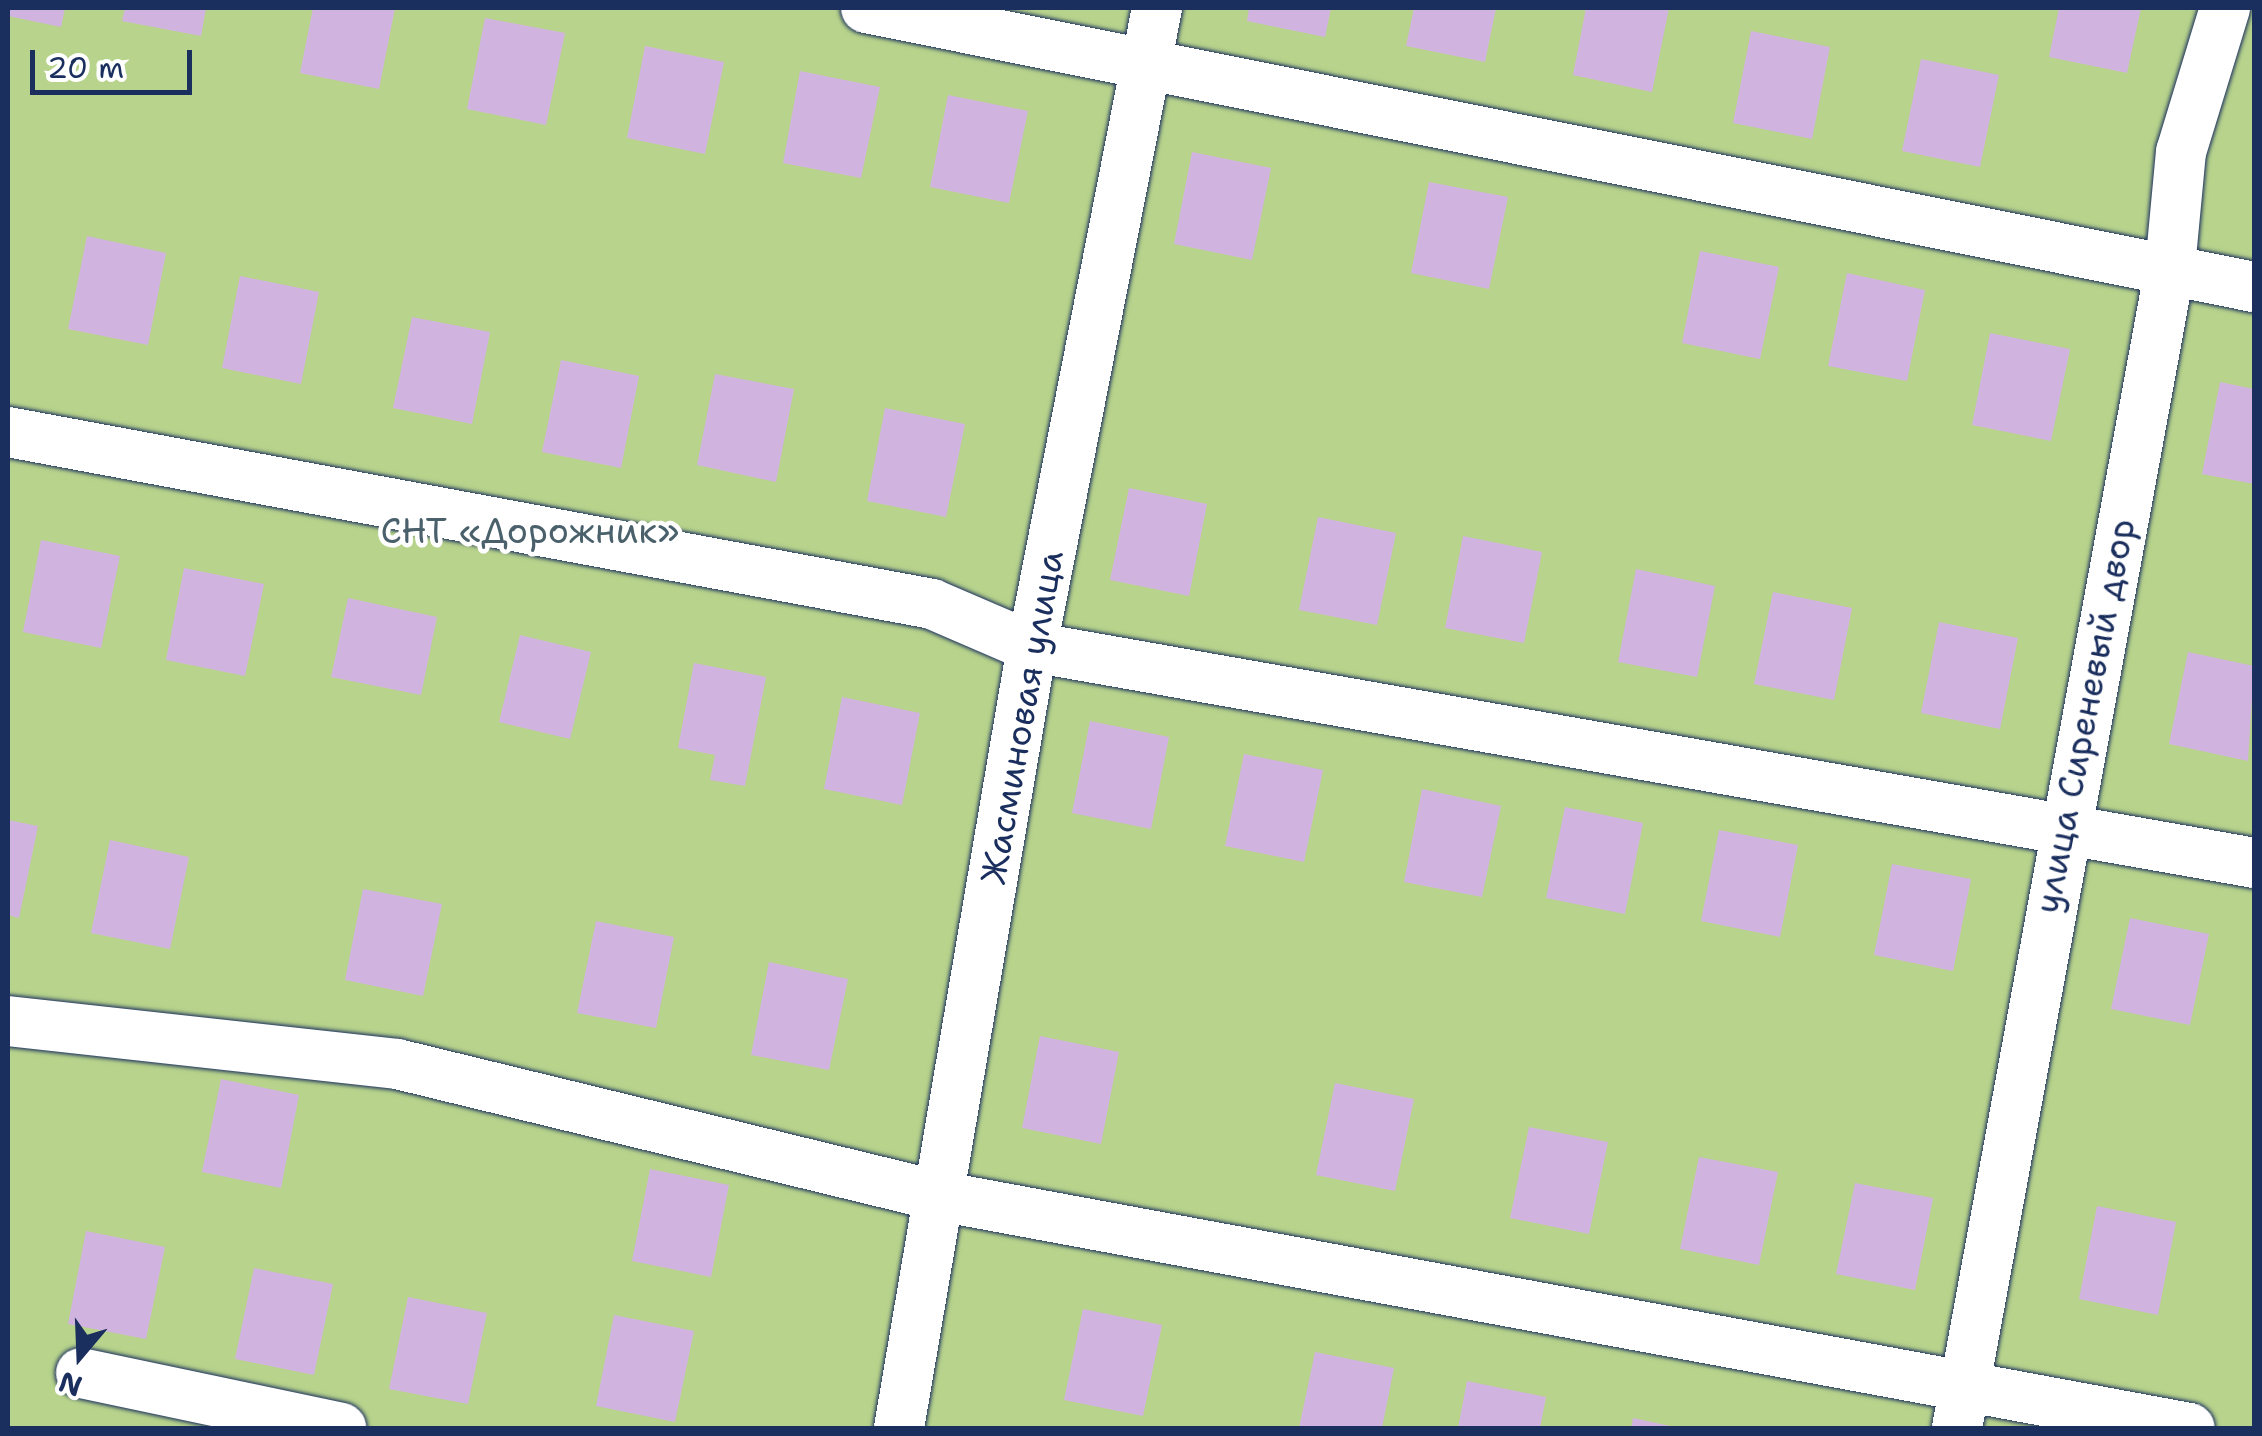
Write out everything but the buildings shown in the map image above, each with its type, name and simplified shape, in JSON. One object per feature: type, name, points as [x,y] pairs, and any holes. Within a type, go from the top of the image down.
[{"type":"street","points":[[866,8],[2254,287]]},
{"type":"street","name":"Жасминовая улица","points":[[899,1428],[1032,647],[1157,8]]},
{"type":"street","name":"улица Сиреневый двор","points":[[1961,1406],[2064,825],[2170,268],[2181,152],[2225,8]]},
{"type":"street","points":[[8,432],[932,604],[1032,647],[2064,825],[2254,863]]},
{"type":"street","points":[[8,1022],[397,1064],[939,1196],[1961,1406],[2190,1428]]},
{"type":"street","points":[[81,1373],[341,1428]]},
{"type":"green space","name":"СНТ «Дорожник»","points":[[8,8],[2254,8],[2254,1428],[8,1428]]}]
